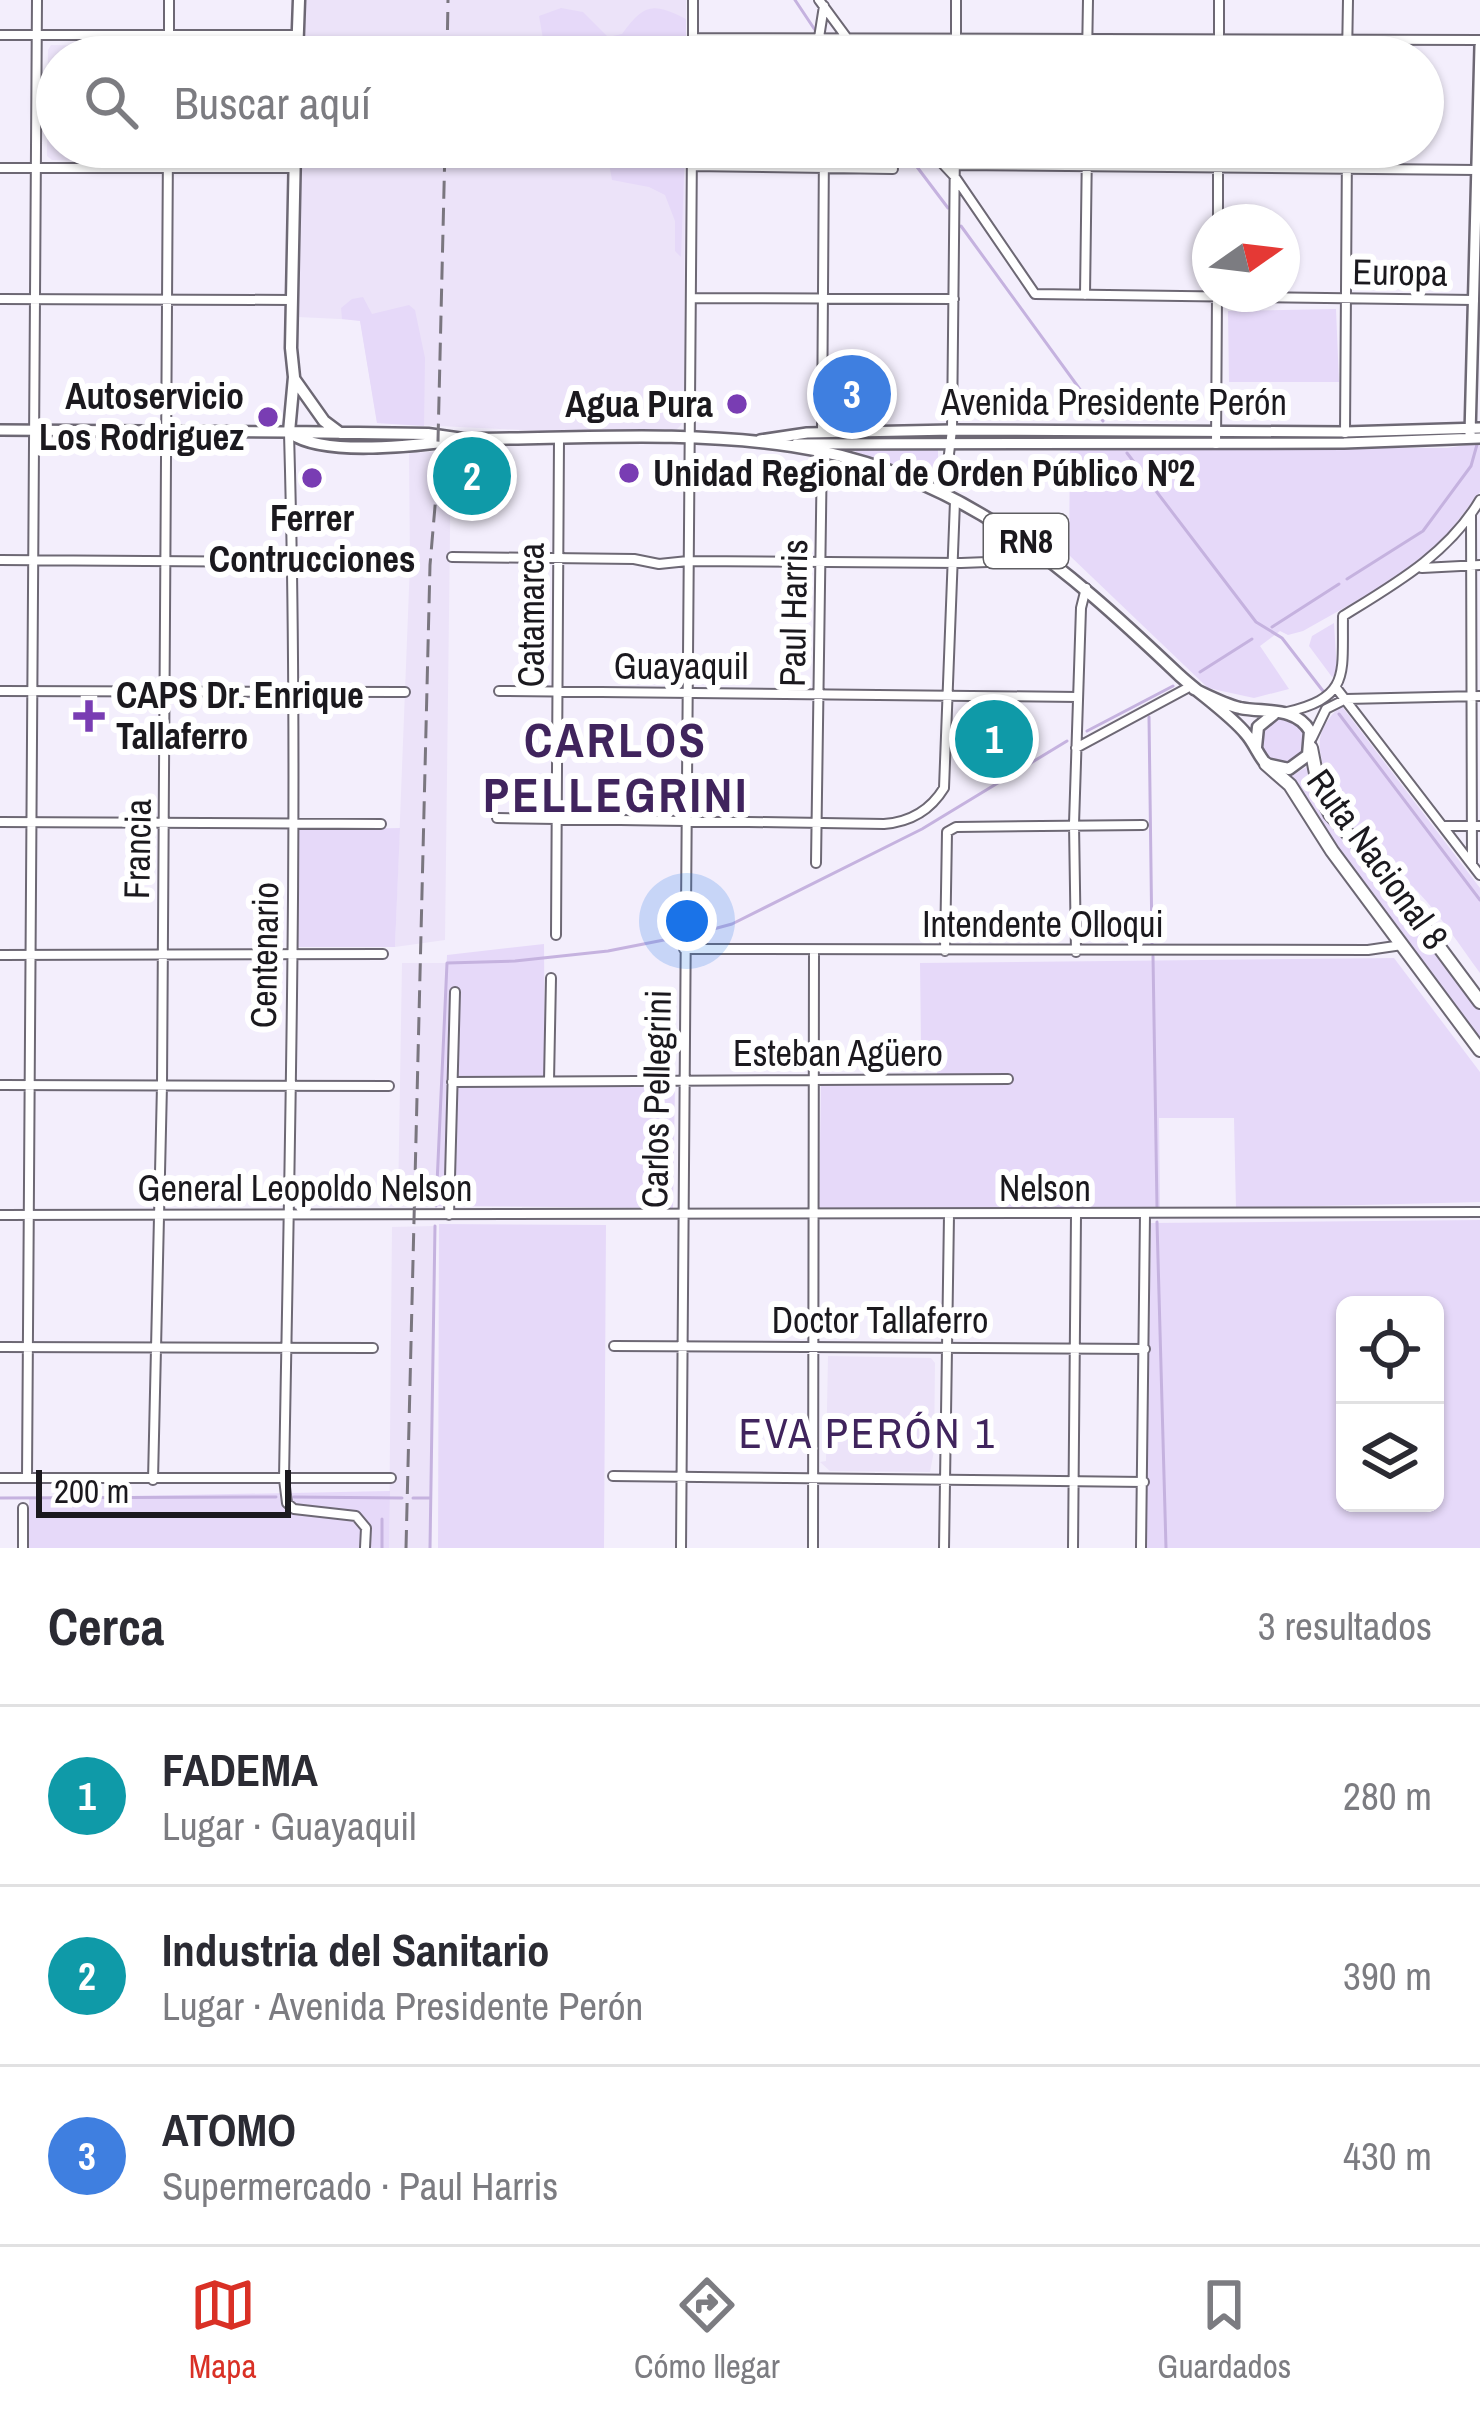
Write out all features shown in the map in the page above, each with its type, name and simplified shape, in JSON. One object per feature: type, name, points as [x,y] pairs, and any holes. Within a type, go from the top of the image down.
[{"type":"highway","name":"Ruta Nacional 8","points":[[1312,744],[1320,794],[1330,814],[1387,877],[1480,1002]]},
{"type":"highway","name":"Ruta Nacional 8","points":[[1266,764],[1290,784],[1332,851],[1480,1050]]},
{"type":"main road","points":[[298,35],[299,0]]},
{"type":"main road","points":[[1475,434],[1480,43]]},
{"type":"main road","points":[[290,432],[295,169]]},
{"type":"main road","points":[[290,432],[287,358],[291,348]]},
{"type":"main road","points":[[294,376],[324,421],[340,434]]},
{"type":"main road","name":"Avenida Presidente Perón","points":[[0,430],[428,434],[463,439]]},
{"type":"main road","name":"Avenida Presidente Perón","points":[[747,441],[784,446],[952,430],[1070,438]]},
{"type":"main road","name":"Avenida Presidente Perón","points":[[290,432],[304,442],[326,446],[420,445],[463,439],[951,445],[1070,438],[1475,434]]},
{"type":"main road","name":"RN8","points":[[822,442],[949,498],[1041,551],[1246,734],[1266,764]]},
{"type":"main road","name":"RN8","points":[[1193,688],[1240,708],[1281,713]]},
{"type":"main road","points":[[1256,751],[1258,728],[1281,713],[1300,718],[1312,744],[1304,762],[1289,770],[1266,764]]},
{"type":"street","points":[[37,0],[38,35]]},
{"type":"street","points":[[169,0],[169,34]]},
{"type":"street","points":[[693,0],[693,36]]},
{"type":"street","points":[[956,0],[956,36]]},
{"type":"street","points":[[1088,0],[1088,36]]},
{"type":"street","points":[[1219,0],[1219,36]]},
{"type":"street","points":[[1348,0],[1348,36]]},
{"type":"street","points":[[820,36],[822,2]]},
{"type":"street","points":[[822,2],[846,36]]},
{"type":"street","points":[[0,35],[298,35]]},
{"type":"street","points":[[1444,42],[1480,43]]},
{"type":"street","points":[[0,167],[36,167]]},
{"type":"street","points":[[27,1478],[37,168]]},
{"type":"street","name":"Francia","points":[[153,1480],[162,1085],[168,168]]},
{"type":"street","points":[[232,168],[295,169]]},
{"type":"street","name":"Carlos Pellegrini","points":[[681,1548],[692,168]]},
{"type":"street","points":[[780,168],[893,169]]},
{"type":"street","points":[[946,168],[1054,168]]},
{"type":"street","points":[[1085,295],[1087,168]]},
{"type":"street","points":[[1218,204],[1218,168],[1478,170]]},
{"type":"street","name":"Paul Harris","points":[[816,863],[824,169]]},
{"type":"street","points":[[1345,438],[1346,170]]},
{"type":"street","points":[[497,818],[897,823],[922,812],[944,788],[954,563],[949,498],[955,171]]},
{"type":"street","name":"Europa","points":[[955,171],[1035,294],[1192,296]]},
{"type":"street","name":"Europa","points":[[1300,297],[1475,301]]},
{"type":"street","points":[[692,298],[954,299]]},
{"type":"street","points":[[0,299],[292,301]]},
{"type":"street","points":[[1216,438],[1217,312]]},
{"type":"street","name":"Centenario","points":[[284,1479],[292,954],[290,432]]},
{"type":"street","name":"Catamarca","points":[[556,935],[559,439]]},
{"type":"street","points":[[1281,713],[1317,705],[1337,689],[1342,677],[1342,616],[1420,568],[1480,500]]},
{"type":"street","points":[[1471,515],[1476,566],[1472,865]]},
{"type":"street","points":[[452,557],[634,559],[659,564],[954,563],[1014,561],[1041,551]]},
{"type":"street","points":[[0,560],[410,563]]},
{"type":"street","points":[[1420,568],[1476,566]]},
{"type":"street","points":[[1076,952],[1076,748],[1081,608],[1086,587]]},
{"type":"street","points":[[1076,748],[1193,688]]},
{"type":"street","points":[[1337,689],[1480,875]]},
{"type":"street","points":[[0,691],[405,692]]},
{"type":"street","name":"Guayaquil","points":[[499,691],[1078,697]]},
{"type":"street","points":[[1312,744],[1326,709],[1346,700],[1476,696]]},
{"type":"street","points":[[0,822],[381,824]]},
{"type":"street","points":[[945,951],[947,832],[956,827],[1143,825]]},
{"type":"street","points":[[1443,826],[1476,826]]},
{"type":"street","name":"Intendente Olloqui","points":[[684,949],[1076,952],[1368,950],[1402,945]]},
{"type":"street","points":[[813,1548],[814,952]]},
{"type":"street","points":[[0,955],[383,954]]},
{"type":"street","points":[[550,1081],[551,978]]},
{"type":"street","points":[[449,1215],[455,992]]},
{"type":"street","name":"Esteban Agüero","points":[[452,1082],[1008,1079]]},
{"type":"street","points":[[0,1085],[389,1086]]},
{"type":"street","name":"Nelson","points":[[610,1215],[1480,1212]]},
{"type":"street","points":[[1141,1548],[1145,1214]]},
{"type":"street","name":"General Leopoldo Nelson","points":[[0,1215],[610,1215]]},
{"type":"street","points":[[944,1548],[949,1215]]},
{"type":"street","points":[[1073,1548],[1076,1215]]},
{"type":"street","name":"Doctor Tallaferro","points":[[614,1346],[1144,1349]]},
{"type":"street","points":[[0,1347],[374,1348]]},
{"type":"street","points":[[613,1476],[1144,1482]]},
{"type":"street","points":[[0,1478],[391,1478]]},
{"type":"street","points":[[284,1479],[287,1502],[294,1509],[356,1516],[366,1528],[365,1548]]},
{"type":"street","points":[[23,1508],[23,1546]]},
{"type":"shaded area","points":[[306,0],[686,0],[686,36],[305,36]]},
{"type":"shaded area","points":[[561,8],[583,12],[607,36],[543,36],[539,16]]},
{"type":"shaded area","points":[[650,9],[686,19],[686,36],[613,36],[622,34]]},
{"type":"shaded area","points":[[302,168],[685,168],[684,419],[676,430],[543,431],[377,423],[360,320],[298,317]]},
{"type":"shaded area","points":[[610,168],[684,168],[681,257],[675,251],[675,221],[665,195],[612,180]]},
{"type":"shaded area","points":[[363,297],[372,314],[409,305],[415,310],[425,358],[424,426],[377,423],[360,321],[342,319],[341,308]]},
{"type":"shaded area","points":[[1336,309],[1339,382],[1229,382],[1228,312]]},
{"type":"shaded area","points":[[1480,443],[1480,492],[1446,536],[1406,573],[1303,631],[1288,635],[1280,631],[1260,646],[1289,689],[1254,698],[1208,688],[1069,555],[1070,448],[1447,448]]},
{"type":"shaded area","points":[[846,448],[938,448],[938,480],[934,482]]},
{"type":"shaded area","points":[[451,451],[445,940],[395,947],[410,563],[409,453]]},
{"type":"shaded area","points":[[1334,623],[1337,673],[1332,677],[1309,646],[1312,636]]},
{"type":"shaded area","points":[[1341,705],[1480,888],[1480,973],[1426,901],[1361,838],[1339,809],[1324,770],[1320,742],[1323,728]]},
{"type":"shaded area","points":[[1283,717],[1299,724],[1306,740],[1299,756],[1283,763],[1267,756],[1260,740],[1267,724]]},
{"type":"shaded area","points":[[1310,765],[1325,815],[1339,837],[1379,874],[1480,1008],[1480,1038],[1330,838],[1291,776]]},
{"type":"shaded area","points":[[400,828],[395,947],[298,947],[299,830]]},
{"type":"shaded area","points":[[544,944],[545,1086],[675,1084],[673,1208],[437,1206],[447,955]]},
{"type":"shaded area","points":[[1394,958],[1480,1072],[1480,1202],[1236,1208],[1234,1118],[1159,1118],[1160,1207],[819,1210],[821,1080],[937,1079],[938,1044],[921,1043],[920,963]]},
{"type":"shaded area","points":[[402,963],[447,963],[436,1206],[398,1205]]},
{"type":"shaded area","points":[[1480,1220],[1480,1548],[1146,1548],[1151,1223]]},
{"type":"shaded area","points":[[439,1224],[606,1225],[604,1548],[438,1548]]},
{"type":"shaded area","points":[[435,1226],[430,1548],[389,1548],[392,1227]]},
{"type":"shaded area","points":[[828,1356],[931,1358],[935,1363],[930,1472],[830,1471],[820,1462],[826,1461]]},
{"type":"shaded area","points":[[390,1491],[389,1548],[29,1548],[29,1498]]},
{"type":"waterway","points":[[795,0],[815,30]]},
{"type":"waterway","points":[[918,168],[948,208]]},
{"type":"waterway","points":[[961,226],[1103,421]]},
{"type":"waterway","points":[[1347,579],[1423,531],[1471,466],[1478,441]]},
{"type":"waterway","points":[[1127,453],[1256,622],[1282,638],[1323,691]]},
{"type":"waterway","points":[[1272,627],[1339,584]]},
{"type":"waterway","points":[[1200,672],[1252,639]]},
{"type":"waterway","points":[[1087,731],[1173,686]]},
{"type":"waterway","points":[[1339,714],[1480,900]]},
{"type":"waterway","points":[[1149,717],[1152,944]]},
{"type":"waterway","points":[[695,934],[732,924],[922,829],[1067,741]]},
{"type":"waterway","points":[[436,1206],[447,963],[608,951],[674,938]]},
{"type":"waterway","points":[[1153,956],[1157,1207]]},
{"type":"waterway","points":[[1157,1222],[1166,1548]]},
{"type":"waterway","points":[[430,1548],[435,1226]]},
{"type":"waterway","points":[[0,1498],[276,1497]]},
{"type":"waterway","points":[[294,1497],[402,1498]]},
{"type":"waterway","points":[[413,1498],[429,1498]]},
{"type":"waterway","points":[[382,1519],[382,1548]]},
{"type":"railway","points":[[447,36],[448,0]]},
{"type":"railway","points":[[406,1548],[444,168]]},
{"type":"place","name":"ATOMO","points":[[852,394]]},
{"type":"place","name":"Agua Pura","points":[[737,404]]},
{"type":"place","name":"Autoservicio Los Rodriguez","points":[[268,417]]},
{"type":"place","name":"Unidad Regional de Orden Público Nº2","points":[[629,473]]},
{"type":"place","name":"Industria del Sanitario","points":[[472,476]]},
{"type":"place","name":"Ferrer Contrucciones","points":[[312,478]]},
{"type":"place","name":"CAPS Dr. Enrique Tallaferro","points":[[89,716]]},
{"type":"place","name":"FADEMA","points":[[994,739]]},
{"type":"district","name":"CARLOS PELLEGRINI","points":[[616,768]]},
{"type":"district","name":"EVA PERÓN 1","points":[[868,1433]]}]
